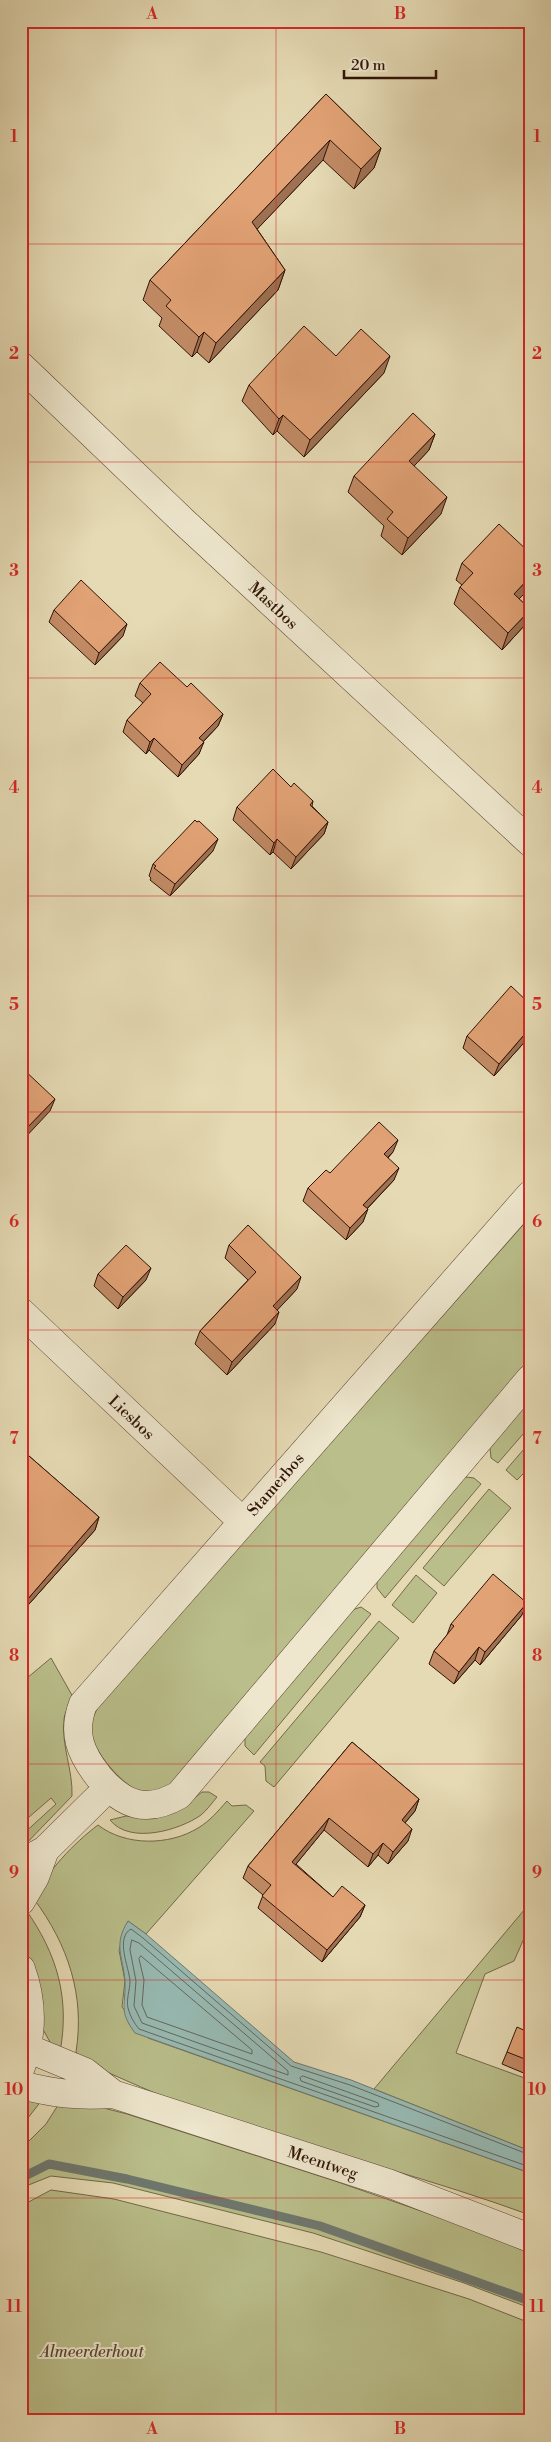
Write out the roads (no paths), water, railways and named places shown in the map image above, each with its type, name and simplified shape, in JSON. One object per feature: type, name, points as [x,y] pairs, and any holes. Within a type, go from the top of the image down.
[{"type":"street","name":"Mastbos","points":[[21,366],[190,527],[530,842]]},
{"type":"street","name":"Stamerbos","points":[[530,1195],[83,1704],[77,1729],[78,1742],[90,1765],[108,1788],[124,1799],[142,1806],[167,1802],[179,1795],[530,1379]]},
{"type":"street","name":"Liesbos","points":[[21,1312],[242,1521]]},
{"type":"street","points":[[21,1901],[35,1877],[33,1856],[108,1788]]},
{"type":"street","points":[[21,1969],[27,1986],[31,2016],[24,2057]]},
{"type":"street","name":"Meentweg","points":[[24,2057],[85,2072],[113,2094],[388,2183],[530,2238]]},
{"type":"street","name":"Meentweg","points":[[21,2085],[77,2096],[113,2094]]},
{"type":"water","points":[[128,1921],[146,1934],[294,2062],[351,2080],[530,2151],[530,2173],[135,2033],[126,2019],[124,2007],[125,1981],[120,1951],[123,1929]]},
{"type":"waterway","points":[[21,2178],[49,2164],[127,2179],[320,2226],[530,2301]]},
{"type":"park label","name":"Almeerderhout","points":[[92,2351]]}]
